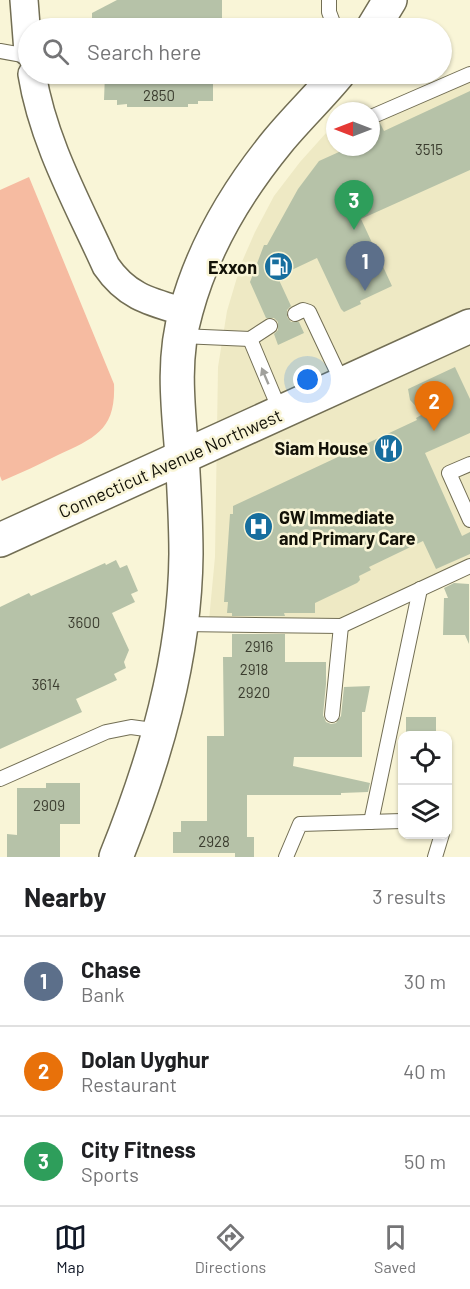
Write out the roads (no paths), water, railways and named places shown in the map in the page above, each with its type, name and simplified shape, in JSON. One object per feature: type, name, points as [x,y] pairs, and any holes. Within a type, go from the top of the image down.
[{"type":"main road","points":[[379,18],[390,0]]},
{"type":"main road","points":[[116,857],[141,793],[160,731],[174,673],[181,624],[186,553],[177,375],[183,324],[214,237],[234,201],[278,140],[328,84]]},
{"type":"main road","name":"Connecticut Avenue Northwest","points":[[0,540],[470,326]]},
{"type":"street","points":[[24,0],[25,18]]},
{"type":"street","points":[[34,84],[43,121],[55,155],[106,266],[114,277],[135,295],[183,324]]},
{"type":"lane","points":[[330,0],[329,12],[331,18]]},
{"type":"lane","points":[[0,51],[18,54]]},
{"type":"lane","points":[[452,82],[470,74]]},
{"type":"lane","points":[[380,113],[447,84]]},
{"type":"lane","points":[[295,314],[303,310],[309,312],[343,384]]},
{"type":"lane","points":[[183,324],[250,339],[270,326]]},
{"type":"lane","points":[[250,339],[281,413]]},
{"type":"lane","points":[[470,464],[449,473],[470,520]]},
{"type":"lane","points":[[181,624],[341,626],[470,566]]},
{"type":"lane","points":[[371,822],[420,590]]},
{"type":"lane","points":[[332,715],[341,626]]},
{"type":"lane","points":[[0,779],[106,732],[130,727],[160,731]]},
{"type":"lane","points":[[286,857],[300,824],[398,821]]},
{"type":"lane","points":[[435,857],[440,839]]},
{"type":"place","name":"City Fitness","points":[[354,230]]},
{"type":"place","name":"Exxon","points":[[278,267]]},
{"type":"place","name":"Chase","points":[[365,291]]},
{"type":"place","name":"Dolan Uyghur","points":[[434,431]]},
{"type":"place","name":"Siam House","points":[[389,448]]},
{"type":"place","name":"GW Immediate and Primary Care","points":[[258,527]]}]
